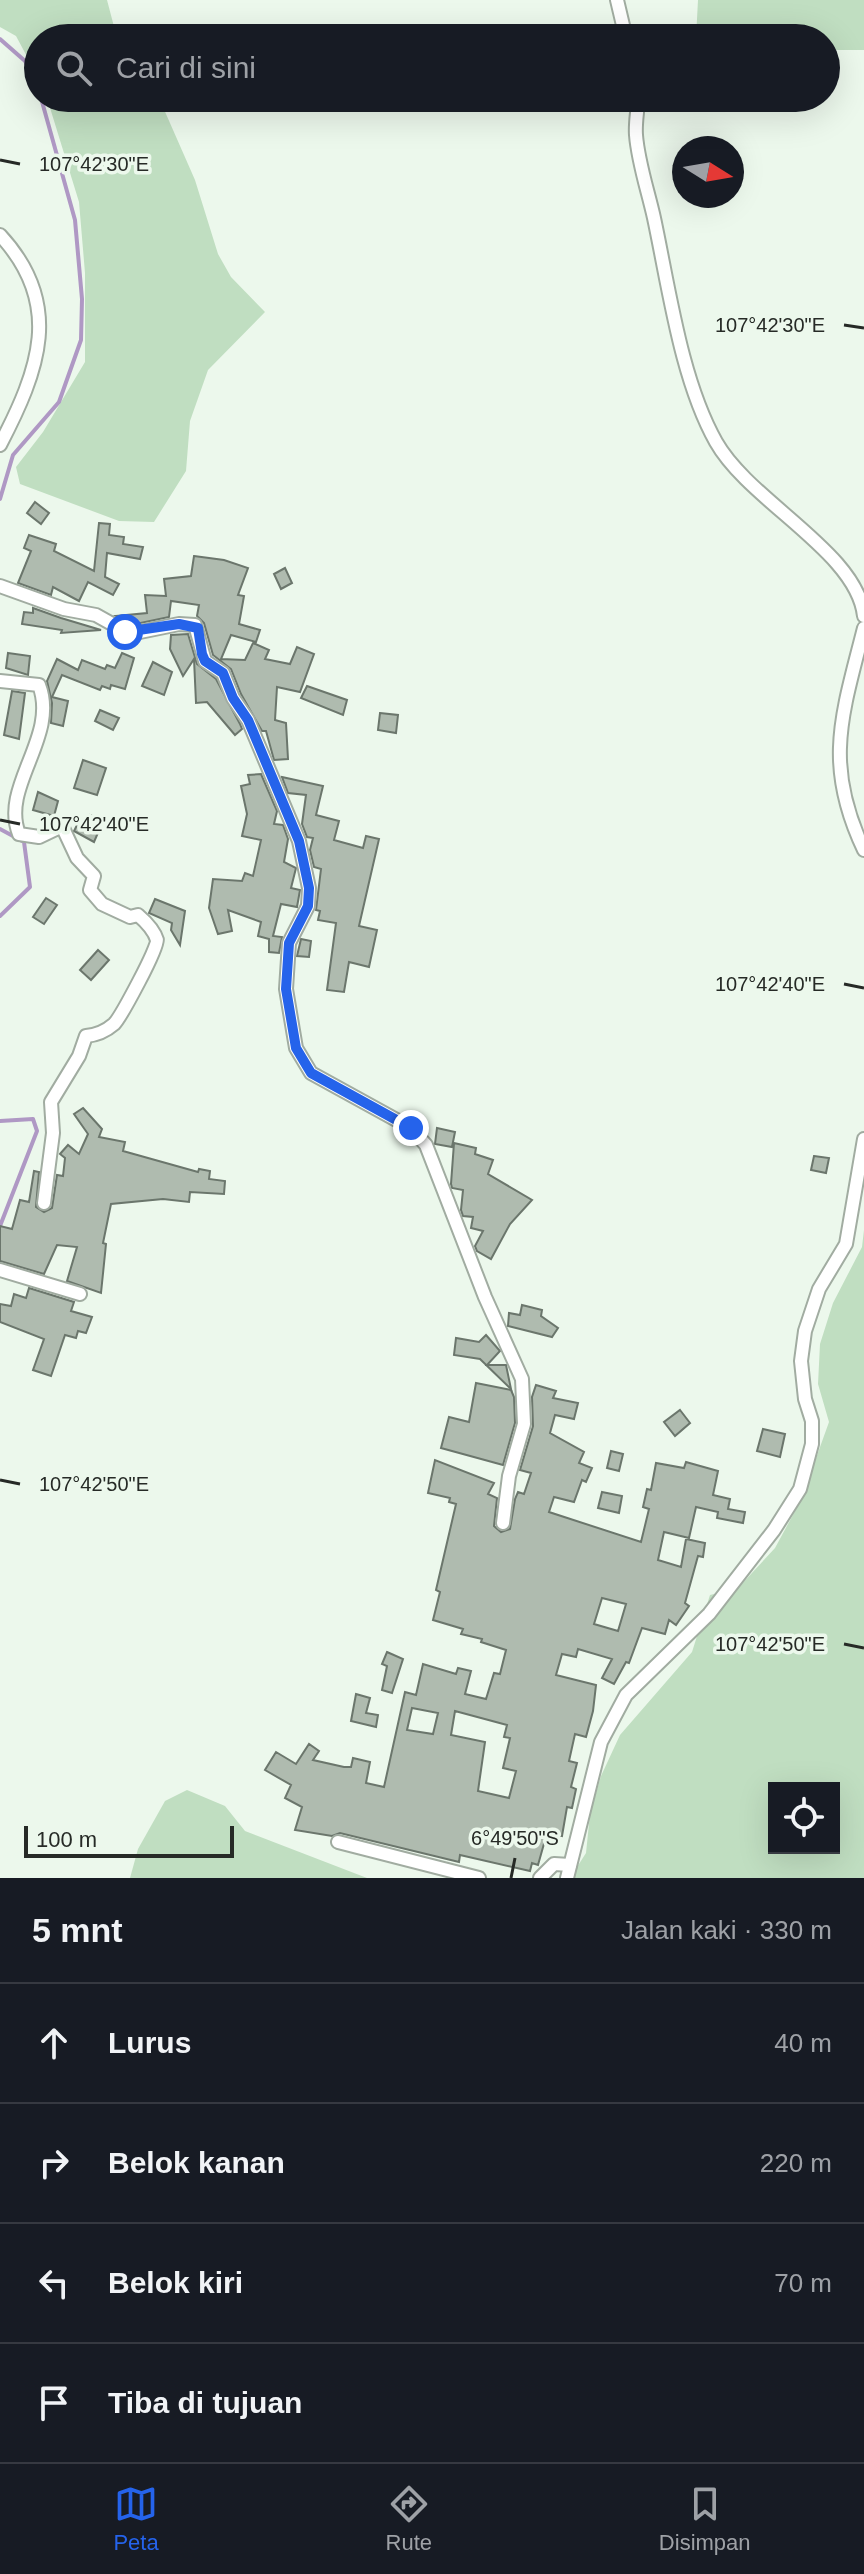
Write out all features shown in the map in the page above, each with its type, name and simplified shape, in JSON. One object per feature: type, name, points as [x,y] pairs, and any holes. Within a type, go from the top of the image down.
[{"type":"street","points":[[617,0],[623,24]]},
{"type":"street","points":[[638,112],[639,151],[681,340],[710,429],[740,475],[842,568],[859,594],[864,616]]},
{"type":"street","points":[[0,235],[29,272],[41,334],[29,386],[0,445]]},
{"type":"street","points":[[0,586],[64,609],[96,615],[130,634],[179,624],[195,625],[205,661],[223,673],[233,698],[257,737],[265,765],[292,819],[309,888],[308,906],[289,943],[286,989],[296,1048],[311,1073],[411,1128],[426,1145],[485,1297],[522,1379],[524,1424],[509,1476],[503,1523]]},
{"type":"street","points":[[864,628],[838,734],[837,758],[848,811],[864,850]]},
{"type":"street","points":[[0,681],[39,685],[44,697],[38,726],[9,789],[6,809],[12,826],[19,834],[39,837],[62,826],[77,858],[94,876],[90,890],[102,904],[130,917],[138,915],[157,939],[157,950],[140,975],[126,1010],[98,1035],[86,1036],[79,1056],[51,1102],[53,1133],[44,1203]]},
{"type":"street","points":[[540,1878],[554,1864],[568,1871],[597,1753],[626,1695],[709,1614],[774,1530],[800,1489],[812,1444],[812,1421],[805,1399],[801,1361],[805,1331],[819,1289],[846,1244],[864,1139]]},
{"type":"street","points":[[0,1270],[80,1294]]},
{"type":"street","points":[[338,1842],[479,1878]]},
{"type":"green space","points":[[0,0],[107,0],[113,24],[24,24],[24,51],[16,36],[0,27]]},
{"type":"green space","points":[[698,0],[864,0],[864,50],[840,50],[840,24],[697,24]]},
{"type":"green space","points":[[51,112],[165,112],[195,180],[218,254],[231,277],[265,312],[208,370],[190,421],[186,471],[154,522],[119,521],[20,484],[16,467],[43,432],[85,362],[85,273],[79,202]]},
{"type":"green space","points":[[864,1230],[864,1878],[570,1878],[586,1853],[590,1814],[601,1776],[620,1735],[692,1652],[710,1595],[738,1588],[775,1548],[801,1500],[829,1422],[818,1384],[820,1344],[833,1303],[862,1247]]},
{"type":"green space","points":[[187,1790],[225,1806],[245,1831],[367,1878],[130,1878],[138,1849],[165,1801]]},
{"type":"building","points":[[35,502],[49,513],[41,524],[27,513]]},
{"type":"building","points":[[99,523],[110,524],[109,535],[124,537],[123,544],[143,547],[140,559],[107,553],[105,577],[119,584],[113,595],[88,582],[79,601],[53,587],[51,595],[18,583],[31,551],[24,548],[29,535],[56,544],[54,551],[94,571]]},
{"type":"building","points":[[194,556],[224,560],[248,568],[238,595],[244,596],[239,624],[260,630],[256,642],[231,635],[221,659],[245,660],[253,643],[269,650],[265,659],[290,664],[297,647],[314,654],[300,692],[277,687],[275,720],[286,723],[288,759],[274,760],[266,731],[262,731],[241,694],[231,669],[213,655],[204,623],[197,616],[199,605],[171,601],[169,617],[131,625],[116,616],[147,613],[145,595],[166,596],[164,579],[191,576]]},
{"type":"building","points":[[285,568],[292,583],[281,589],[274,574]]},
{"type":"building","points":[[33,608],[101,630],[61,633],[62,630],[22,624],[24,612],[33,613]]},
{"type":"building","points":[[188,634],[197,664],[216,679],[240,724],[242,729],[235,735],[207,702],[196,703],[194,659],[183,676],[170,649],[171,635]]},
{"type":"building","points":[[8,653],[30,656],[28,675],[6,668]]},
{"type":"building","points":[[122,653],[134,658],[125,689],[111,685],[110,689],[102,686],[100,690],[62,675],[52,697],[68,701],[63,726],[51,723],[52,703],[47,681],[57,659],[78,670],[82,660],[105,669],[107,665],[115,668]]},
{"type":"building","points":[[153,662],[172,672],[164,695],[142,686]]},
{"type":"building","points":[[307,686],[347,700],[343,715],[301,698]]},
{"type":"building","points":[[12,691],[25,693],[19,739],[4,735]]},
{"type":"building","points":[[100,710],[119,718],[113,730],[95,721]]},
{"type":"building","points":[[380,713],[398,715],[396,733],[378,730]]},
{"type":"building","points":[[83,760],[106,768],[97,795],[74,788]]},
{"type":"building","points":[[261,774],[277,811],[274,824],[283,825],[288,839],[284,862],[296,868],[291,888],[300,890],[297,907],[281,904],[273,936],[282,937],[279,953],[269,952],[269,939],[258,936],[261,922],[228,910],[232,931],[218,934],[209,908],[213,879],[242,881],[245,873],[253,876],[261,840],[242,836],[247,814],[241,786],[250,784],[248,775]]},
{"type":"building","points":[[282,777],[323,786],[316,815],[339,821],[334,840],[363,848],[366,836],[379,839],[359,926],[377,930],[369,967],[349,962],[344,992],[327,990],[336,923],[318,920],[320,911],[316,910],[321,869],[314,867],[310,850],[313,838],[307,837],[302,824],[306,795],[288,793]]},
{"type":"building","points":[[38,792],[58,801],[54,816],[33,810]]},
{"type":"building","points":[[90,815],[103,821],[94,842],[74,831],[79,821],[86,824]]},
{"type":"building","points":[[46,898],[57,905],[44,924],[33,917]]},
{"type":"building","points":[[155,899],[185,911],[180,945],[171,930],[172,923],[149,913]]},
{"type":"building","points":[[301,939],[311,941],[309,957],[297,956]]},
{"type":"building","points":[[98,950],[109,960],[91,980],[80,970]]},
{"type":"building","points":[[83,1108],[102,1129],[99,1137],[125,1142],[123,1151],[198,1172],[199,1169],[210,1171],[209,1179],[225,1181],[224,1194],[190,1192],[189,1202],[163,1199],[111,1204],[103,1243],[106,1244],[101,1293],[67,1281],[77,1247],[57,1245],[44,1274],[0,1261],[0,1226],[12,1229],[20,1200],[29,1202],[34,1171],[39,1172],[36,1207],[44,1212],[52,1208],[57,1175],[63,1176],[65,1158],[60,1154],[68,1145],[79,1154],[88,1134],[74,1114]]},
{"type":"building","points":[[437,1128],[455,1132],[452,1147],[435,1144]]},
{"type":"building","points":[[454,1143],[476,1148],[475,1154],[493,1160],[488,1174],[532,1200],[510,1224],[491,1259],[477,1251],[475,1246],[483,1231],[471,1228],[473,1217],[463,1216],[463,1190],[452,1188]]},
{"type":"building","points":[[814,1156],[829,1158],[826,1173],[811,1170]]},
{"type":"building","points":[[29,1288],[74,1302],[71,1311],[92,1317],[86,1333],[78,1331],[76,1338],[65,1335],[51,1376],[33,1370],[44,1339],[0,1322],[0,1304],[11,1306],[14,1294],[26,1298]]},
{"type":"building","points":[[522,1305],[542,1310],[541,1316],[558,1328],[552,1337],[508,1326],[509,1313],[520,1315]]},
{"type":"building","points":[[486,1335],[500,1351],[487,1365],[506,1365],[511,1389],[480,1359],[454,1355],[456,1338],[479,1342]]},
{"type":"building","points":[[476,1383],[511,1390],[514,1397],[515,1423],[503,1465],[441,1448],[449,1417],[469,1422]]},
{"type":"building","points":[[536,1385],[556,1391],[553,1398],[578,1403],[574,1419],[555,1415],[550,1433],[584,1452],[579,1463],[592,1468],[586,1482],[582,1480],[574,1502],[554,1497],[549,1512],[641,1542],[649,1509],[643,1507],[647,1489],[651,1490],[656,1463],[684,1468],[686,1462],[718,1471],[713,1495],[730,1499],[728,1509],[745,1512],[743,1523],[717,1518],[718,1512],[696,1507],[689,1538],[664,1532],[658,1560],[681,1567],[686,1539],[705,1543],[703,1557],[698,1556],[685,1603],[689,1606],[676,1625],[669,1620],[665,1634],[642,1628],[629,1663],[626,1662],[614,1684],[602,1678],[612,1659],[578,1649],[576,1657],[562,1654],[556,1675],[596,1685],[593,1711],[586,1737],[575,1734],[569,1761],[577,1763],[571,1787],[576,1789],[572,1808],[567,1807],[562,1836],[547,1833],[538,1865],[532,1863],[530,1871],[460,1855],[459,1862],[340,1833],[332,1836],[295,1830],[302,1807],[285,1798],[291,1785],[265,1770],[276,1752],[296,1764],[309,1744],[319,1751],[313,1760],[344,1767],[351,1767],[353,1758],[370,1762],[366,1783],[384,1787],[405,1692],[416,1695],[423,1664],[456,1674],[458,1668],[471,1671],[465,1694],[486,1699],[494,1673],[500,1674],[506,1650],[461,1634],[463,1629],[433,1620],[440,1592],[436,1590],[456,1504],[449,1502],[450,1498],[428,1493],[435,1460],[494,1483],[488,1494],[497,1498],[494,1526],[501,1532],[510,1529],[515,1499],[518,1492],[524,1494],[531,1473],[520,1470],[533,1426],[532,1397]],"holes":[[[602,1598],[626,1604],[618,1631],[594,1624]],[[412,1708],[438,1713],[433,1734],[407,1730]],[[455,1711],[507,1725],[504,1737],[510,1738],[503,1768],[516,1771],[509,1798],[478,1791],[485,1742],[451,1735]]]},
{"type":"building","points":[[680,1410],[690,1423],[675,1436],[664,1422]]},
{"type":"building","points":[[763,1429],[785,1434],[780,1457],[757,1451]]},
{"type":"building","points":[[611,1451],[623,1454],[619,1471],[607,1468]]},
{"type":"building","points":[[602,1492],[622,1496],[619,1513],[598,1508]]},
{"type":"building","points":[[387,1652],[403,1659],[392,1693],[382,1690],[387,1666],[382,1664]]},
{"type":"building","points":[[356,1694],[370,1698],[366,1713],[378,1715],[376,1727],[351,1721]]},
{"type":"waterway","points":[[0,39],[24,60]]},
{"type":"waterway","points":[[0,499],[13,455],[59,402],[81,340],[82,299],[75,220],[45,112]]},
{"type":"waterway","points":[[0,829],[24,842],[30,887],[0,916]]},
{"type":"waterway","points":[[0,1121],[33,1119],[37,1131],[0,1226]]},
{"type":"route","points":[[125,632],[130,634],[179,624],[198,628],[199,648],[205,661],[223,673],[233,698],[257,737],[265,765],[292,819],[299,841],[309,888],[308,906],[289,943],[286,989],[296,1048],[311,1073],[411,1128]]}]
